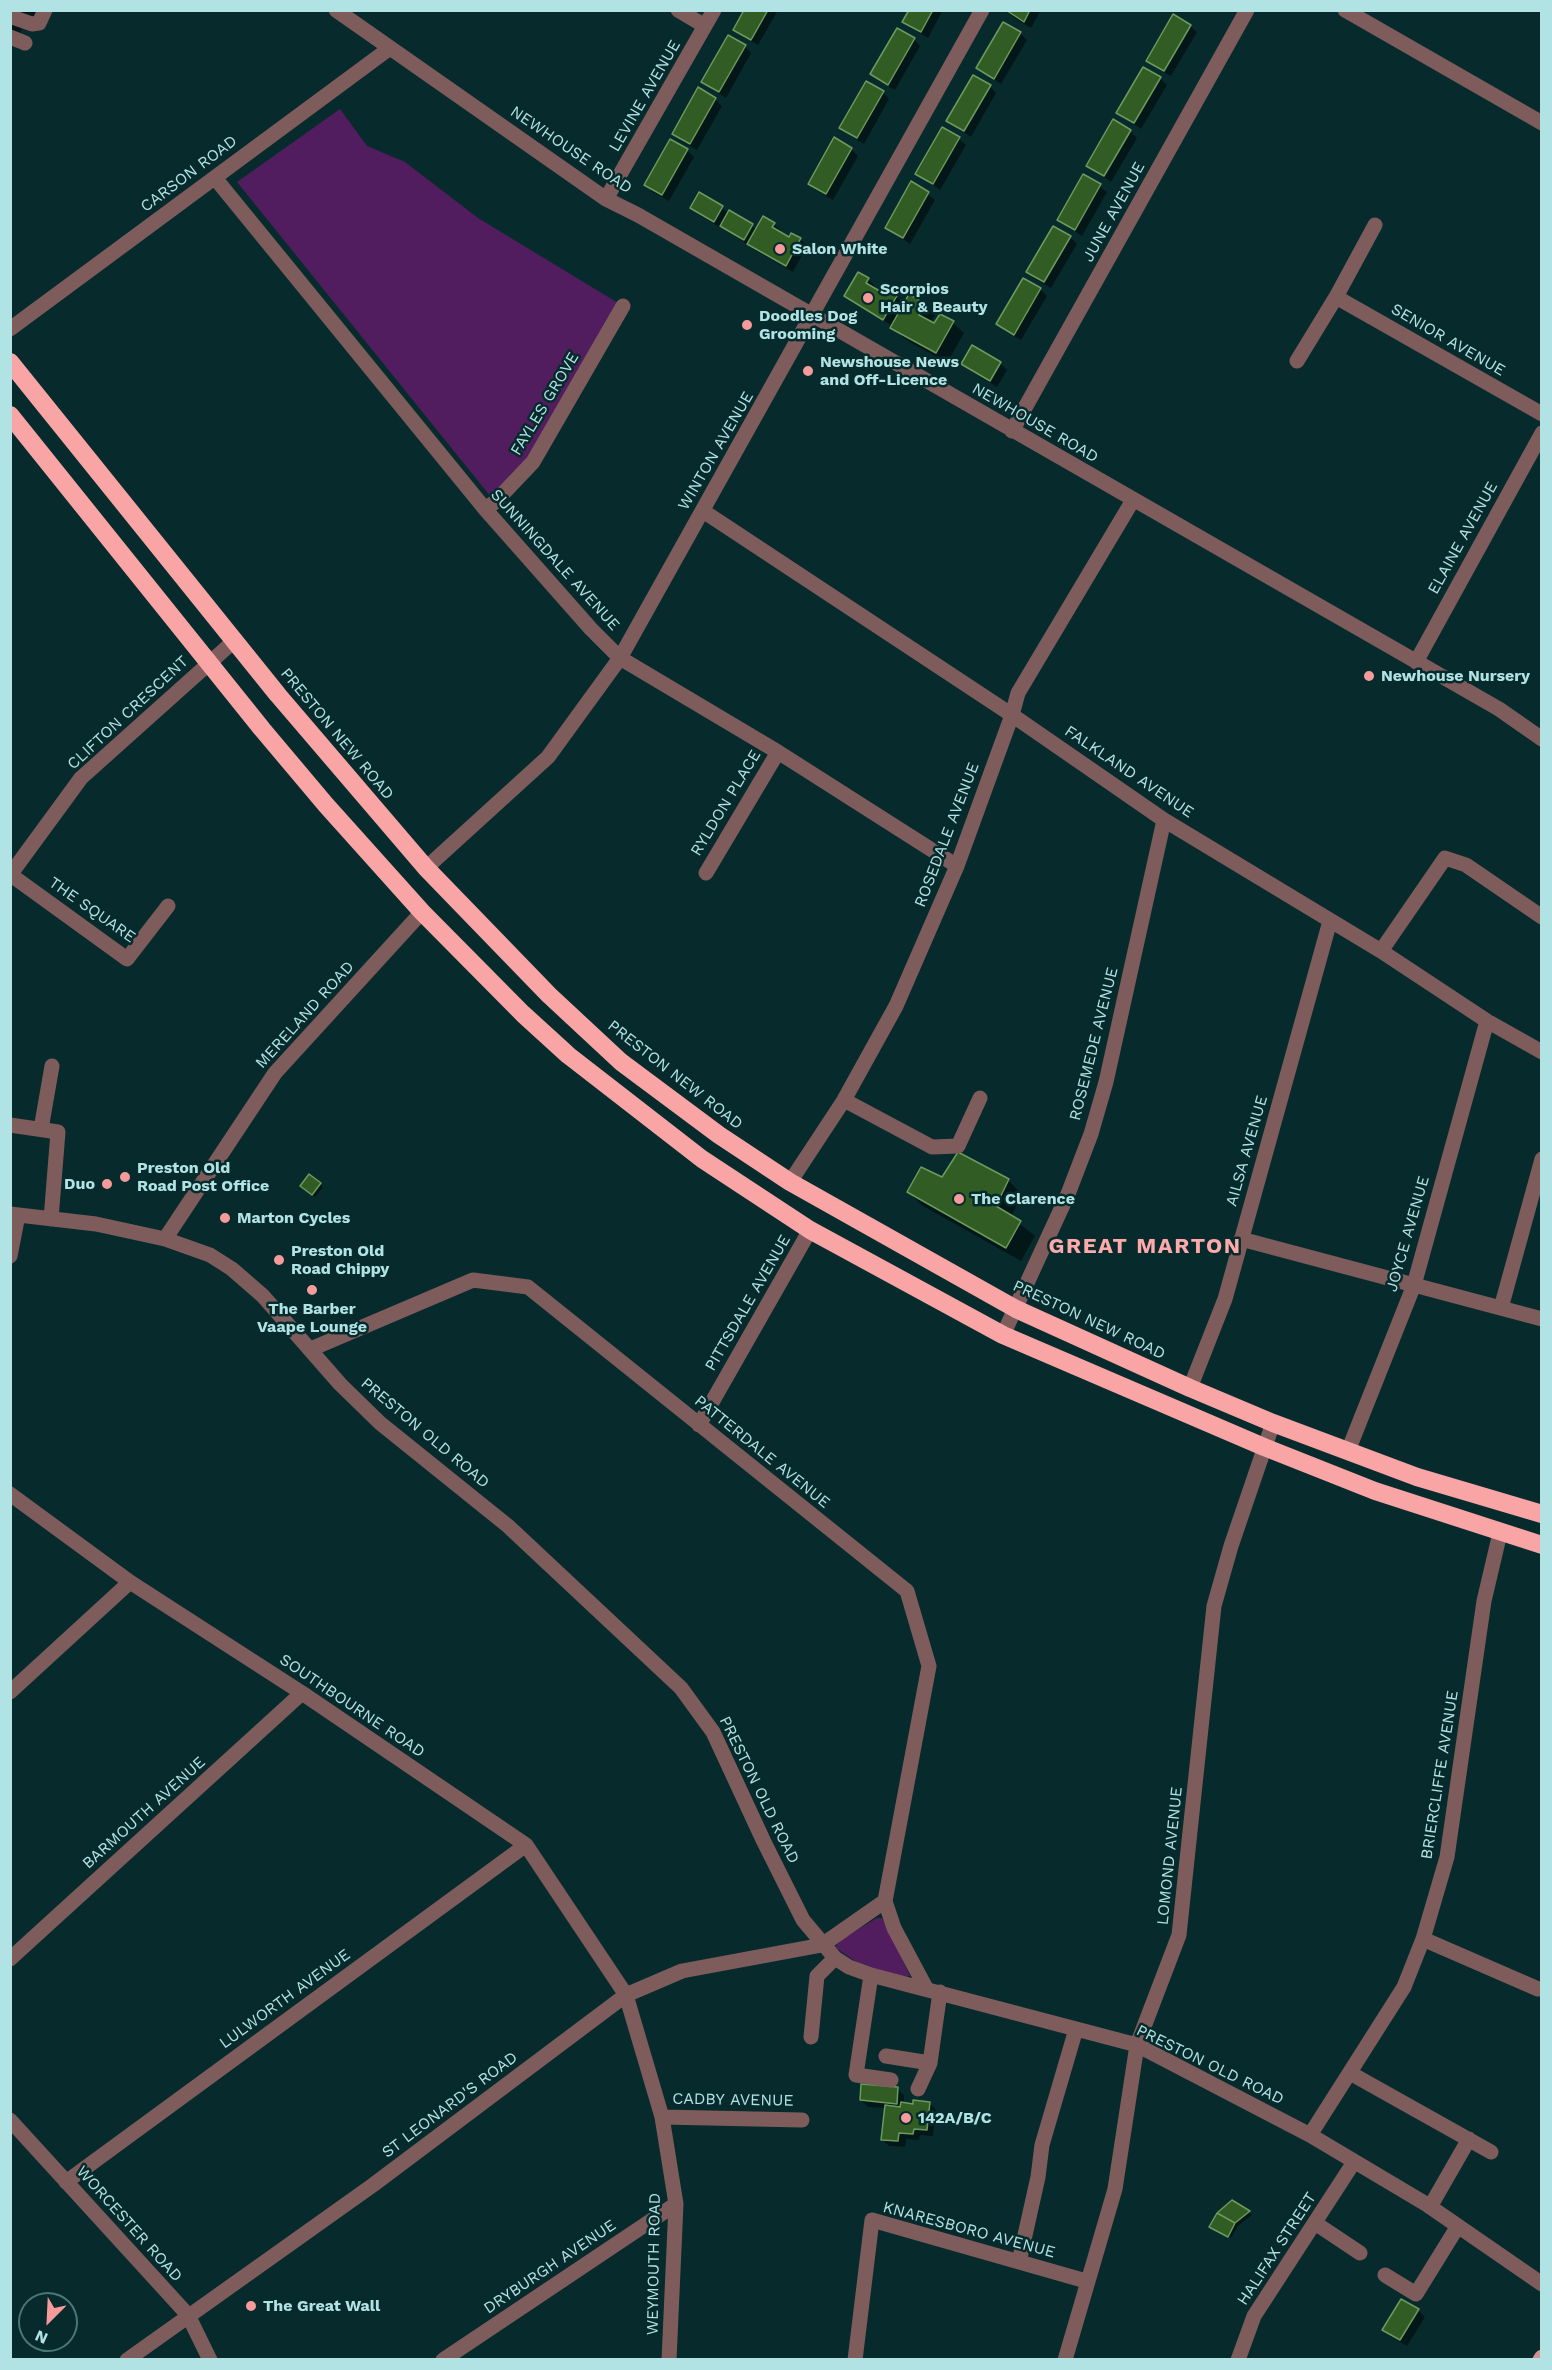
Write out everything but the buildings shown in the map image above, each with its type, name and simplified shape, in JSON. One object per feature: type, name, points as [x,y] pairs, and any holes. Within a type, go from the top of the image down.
[{"type":"highway","name":"PRESTON NEW ROAD","points":[[10,362],[278,695],[426,868],[549,995],[621,1062],[719,1135],[790,1182],[1016,1309],[1273,1423],[1417,1477],[1542,1514]]},
{"type":"highway","points":[[10,415],[326,805],[422,912],[523,1014],[568,1055],[702,1159],[810,1230],[1003,1335],[1264,1448],[1376,1491],[1542,1545]]},
{"type":"street","points":[[12,17],[32,24],[39,23],[45,10]]},
{"type":"street","name":"NEWHOUSE ROAD","points":[[336,10],[606,199],[638,215],[1499,708],[1542,739]]},
{"type":"street","points":[[678,10],[705,26]]},
{"type":"street","name":"LEVINE AVENUE","points":[[606,199],[714,10]]},
{"type":"street","name":"WINTON AVENUE","points":[[426,868],[548,757],[620,658],[982,10]]},
{"type":"street","name":"JUNE AVENUE","points":[[1012,431],[1247,10]]},
{"type":"street","points":[[1345,10],[1542,123]]},
{"type":"street","points":[[10,37],[25,43]]},
{"type":"street","name":"CARSON ROAD","points":[[10,329],[390,48]]},
{"type":"street","name":"SUNNINGDALE AVENUE","points":[[215,178],[485,509],[591,629],[620,658],[778,752],[957,866]]},
{"type":"street","points":[[1297,361],[1376,225]]},
{"type":"street","name":"SENIOR AVENUE","points":[[1336,297],[1542,414]]},
{"type":"street","name":"FAYLES GROVE","points":[[485,509],[495,502],[534,462],[623,306]]},
{"type":"street","name":"ELAINE AVENUE","points":[[1416,662],[1542,433]]},
{"type":"street","name":"ROSEDALE AVENUE","points":[[790,1182],[844,1100],[896,1006],[957,866],[1018,693],[1133,500]]},
{"type":"street","name":"FALKLAND AVENUE","points":[[703,511],[1012,715],[1164,820],[1381,951],[1487,1021],[1542,1052]]},
{"type":"street","name":"CLIFTON CRESCENT","points":[[11,875],[81,778],[234,641]]},
{"type":"street","name":"RYLDON PLACE","points":[[706,873],[778,752]]},
{"type":"street","name":"ROSEMEDE AVENUE","points":[[1003,1335],[1068,1194],[1094,1124],[1106,1082],[1164,820]]},
{"type":"street","points":[[1381,951],[1445,858],[1466,865],[1542,917]]},
{"type":"street","name":"THE SQUARE","points":[[11,875],[127,960],[168,906]]},
{"type":"street","name":"MERELAND ROAD","points":[[165,1239],[275,1073],[422,912]]},
{"type":"street","name":"AILSA AVENUE","points":[[1190,1388],[1225,1299],[1330,921]]},
{"type":"street","name":"JOYCE AVENUE","points":[[1348,1451],[1414,1285],[1487,1021]]},
{"type":"street","points":[[41,1129],[52,1066]]},
{"type":"street","points":[[844,1100],[932,1147],[958,1146],[980,1098]]},
{"type":"street","points":[[10,1125],[58,1132],[51,1219]]},
{"type":"street","points":[[1501,1308],[1542,1159]]},
{"type":"street","points":[[10,1256],[14,1215]]},
{"type":"street","name":"PRESTON OLD ROAD","points":[[14,1215],[96,1224],[165,1239],[210,1255],[232,1269],[263,1296],[340,1384],[380,1423],[508,1526],[681,1688],[713,1731],[803,1920],[822,1945],[849,1968],[1137,2045],[1310,2135],[1430,2207],[1542,2284]]},
{"type":"street","name":"PITTSDALE AVENUE","points":[[699,1425],[810,1230]]},
{"type":"street","points":[[1241,1239],[1542,1319]]},
{"type":"street","name":"PATTERDALE AVENUE","points":[[310,1348],[473,1280],[528,1287],[907,1591],[929,1666],[885,1901],[894,1928],[933,1990]]},
{"type":"street","name":"LOMOND AVENUE","points":[[1065,2360],[1114,2189],[1137,2045],[1179,1935],[1214,1606],[1231,1546],[1273,1423]]},
{"type":"street","name":"SOUTHBOURNE ROAD","points":[[10,1494],[130,1582],[302,1693],[526,1845],[626,1995]]},
{"type":"street","name":"BRIERCLIFFE AVENUE","points":[[1310,2135],[1404,1987],[1423,1939],[1447,1857],[1484,1601],[1500,1533]]},
{"type":"street","points":[[10,1692],[130,1582]]},
{"type":"street","name":"BARMOUTH AVENUE","points":[[10,1959],[302,1693]]},
{"type":"street","name":"LULWORTH AVENUE","points":[[66,2182],[526,1845]]},
{"type":"street","points":[[822,1945],[885,1901]]},
{"type":"street","points":[[1423,1939],[1538,1989]]},
{"type":"street","name":"ST LEONARD'S ROAD","points":[[127,2360],[373,2185],[626,1995],[682,1971],[822,1945]]},
{"type":"street","points":[[812,2037],[817,1976],[835,1958]]},
{"type":"street","points":[[871,1975],[856,2075],[891,2080]]},
{"type":"street","points":[[918,2089],[930,2063],[933,1990]]},
{"type":"street","name":"WEYMOUTH ROAD","points":[[626,1995],[662,2117],[676,2204],[669,2360]]},
{"type":"street","points":[[1019,2262],[1038,2177],[1042,2145],[1076,2029]]},
{"type":"street","points":[[886,2056],[930,2063]]},
{"type":"street","points":[[1350,2073],[1491,2152]]},
{"type":"street","name":"CADBY AVENUE","points":[[662,2117],[802,2120]]},
{"type":"street","name":"WORCESTER ROAD","points":[[10,2120],[188,2315],[210,2360]]},
{"type":"street","points":[[1430,2207],[1469,2139]]},
{"type":"street","name":"HALIFAX STREET","points":[[1238,2360],[1254,2316],[1354,2162]]},
{"type":"street","name":"DRYBURGH AVENUE","points":[[443,2360],[676,2204]]},
{"type":"street","name":"KNARESBORO AVENUE","points":[[855,2360],[872,2220],[1086,2281]]},
{"type":"street","points":[[1315,2223],[1360,2253]]},
{"type":"street","points":[[1385,2275],[1416,2294],[1458,2226]]},
{"type":"shaded area","points":[[340,109],[367,146],[405,162],[478,218],[623,306],[533,462],[495,502],[237,182]]},
{"type":"shaded area","points":[[877,1918],[882,1918],[884,1921],[910,1976],[903,1977],[859,1964],[835,1947],[842,1939]]},
{"type":"place","name":"Salon White","points":[[780,249]]},
{"type":"place","name":"Scorpios Hair & Beauty","points":[[868,298]]},
{"type":"place","name":"Doodles Dog Grooming","points":[[747,325]]},
{"type":"place","name":"Newshouse News and Off-Licence","points":[[808,371]]},
{"type":"place","name":"Newhouse Nursery","points":[[1369,676]]},
{"type":"place","name":"Preston Old Road Post Office","points":[[125,1177]]},
{"type":"place","name":"Duo","points":[[107,1184]]},
{"type":"place","name":"The Clarence","points":[[959,1199]]},
{"type":"place","name":"Marton Cycles","points":[[225,1218]]},
{"type":"place","name":"Preston Old Road Chippy","points":[[279,1260]]},
{"type":"place","name":"The Barber Vaape Lounge","points":[[312,1290]]},
{"type":"place","name":"142A/B/C","points":[[906,2118]]},
{"type":"place","name":"The Great Wall","points":[[251,2306]]},
{"type":"district","name":"GREAT MARTON","points":[[1145,1247]]}]
